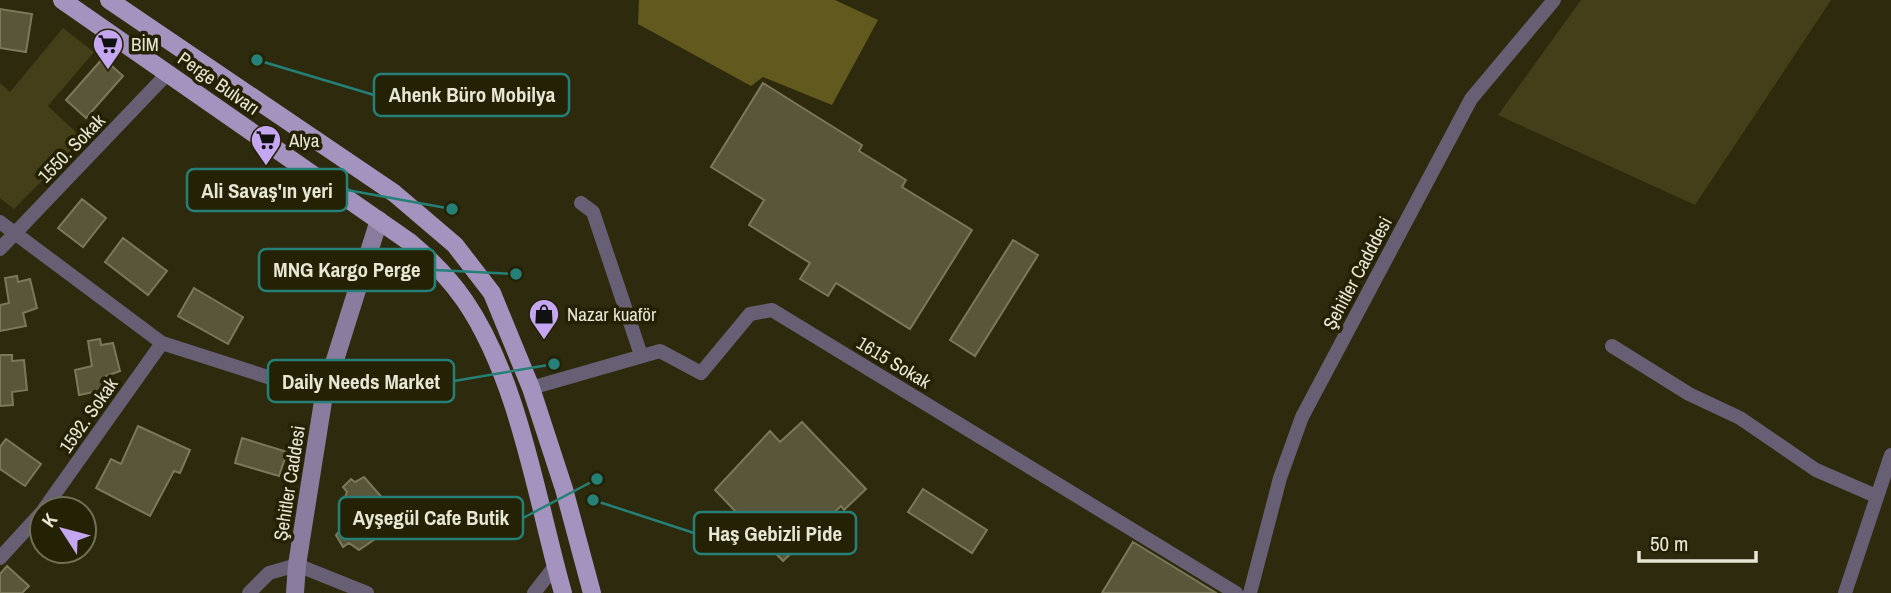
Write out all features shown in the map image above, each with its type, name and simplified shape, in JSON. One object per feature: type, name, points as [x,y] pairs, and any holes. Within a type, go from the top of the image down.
[{"type":"main road","name":"Perge Bulvarı","points":[[62,0],[379,220],[438,266],[465,301],[484,334],[507,389],[562,593]]},
{"type":"main road","name":"Perge Bulvarı","points":[[109,0],[394,193],[455,245],[492,293],[531,388],[592,593]]},
{"type":"street","name":"Şehitler Cadddesi","points":[[1250,593],[1280,478],[1302,417],[1471,99],[1554,0]]},
{"type":"street","name":"1550. Sokak","points":[[0,249],[168,73]]},
{"type":"street","points":[[581,203],[593,212],[641,355]]},
{"type":"street","name":"Şehitler Caddesi","points":[[295,593],[324,396],[379,220]]},
{"type":"street","points":[[0,222],[162,343],[324,396]]},
{"type":"street","name":"1615 Sokak","points":[[531,388],[660,351],[702,373],[750,314],[772,310],[1236,593]]},
{"type":"street","name":"1592. Sokak","points":[[54,495],[162,343]]},
{"type":"street","points":[[1612,346],[1689,394],[1740,418],[1816,470],[1876,496]]},
{"type":"street","points":[[1845,593],[1891,455]]},
{"type":"street","name":"1592. Sokak","points":[[0,558],[28,527]]},
{"type":"street","points":[[249,593],[270,573],[297,565],[368,593]]},
{"type":"street","points":[[534,593],[555,565]]},
{"type":"shaded area","points":[[639,0],[835,0],[878,20],[832,105],[763,77],[751,86],[638,24]]},
{"type":"shaded area","points":[[1581,0],[1831,0],[1695,205],[1498,115]]},
{"type":"shaded area","points":[[63,28],[94,52],[48,106],[83,139],[14,209],[0,198],[0,83],[10,92]]},
{"type":"building","points":[[0,9],[32,14],[26,52],[0,48]]},
{"type":"building","points":[[103,58],[123,76],[86,118],[66,100]]},
{"type":"building","points":[[763,83],[862,145],[859,151],[906,180],[902,187],[972,230],[910,329],[836,283],[828,296],[800,279],[810,263],[749,225],[764,200],[711,167]]},
{"type":"building","points":[[82,199],[106,218],[83,247],[58,228]]},
{"type":"building","points":[[123,238],[167,271],[148,295],[105,262]]},
{"type":"building","points":[[1013,240],[1038,255],[975,356],[950,340]]},
{"type":"building","points":[[17,276],[18,282],[30,279],[37,308],[23,313],[26,326],[0,331],[0,305],[9,303],[5,278]]},
{"type":"building","points":[[194,288],[243,317],[228,344],[178,316]]},
{"type":"building","points":[[100,339],[101,345],[113,343],[120,371],[106,376],[109,389],[79,395],[75,370],[92,366],[88,341]]},
{"type":"building","points":[[0,355],[12,355],[12,361],[24,360],[27,390],[12,392],[13,405],[0,406]]},
{"type":"building","points":[[802,422],[866,489],[844,510],[841,506],[783,561],[715,490],[770,431],[780,442]]},
{"type":"building","points":[[138,426],[190,450],[180,473],[174,471],[150,516],[96,488],[111,459],[121,464]]},
{"type":"building","points":[[242,438],[287,452],[279,476],[235,463]]},
{"type":"building","points":[[6,439],[41,464],[25,486],[0,469],[0,447]]},
{"type":"building","points":[[364,477],[386,502],[381,535],[359,550],[349,543],[343,547],[336,535],[357,511],[345,497],[347,492],[343,487],[351,479],[355,482]]},
{"type":"building","points":[[923,489],[987,530],[972,553],[908,512]]},
{"type":"building","points":[[1133,542],[1187,575],[1216,593],[1102,593]]},
{"type":"building","points":[[7,566],[29,586],[22,593],[0,593],[0,574]]},
{"type":"place","name":"Ahenk Büro Mobilya","points":[[257,60]]},
{"type":"place","name":"BİM","points":[[108,71]]},
{"type":"place","name":"Alya","points":[[266,167]]},
{"type":"place","name":"Ali Savaş'ın yeri","points":[[452,209]]},
{"type":"place","name":"MNG Kargo Perge","points":[[516,274]]},
{"type":"place","name":"Nazar kuaför","points":[[544,341]]},
{"type":"place","name":"Daily Needs Market","points":[[554,364]]},
{"type":"place","name":"Ayşegül Cafe Butik","points":[[597,479]]},
{"type":"place","name":"Haş Gebizli Pide","points":[[593,500]]}]
